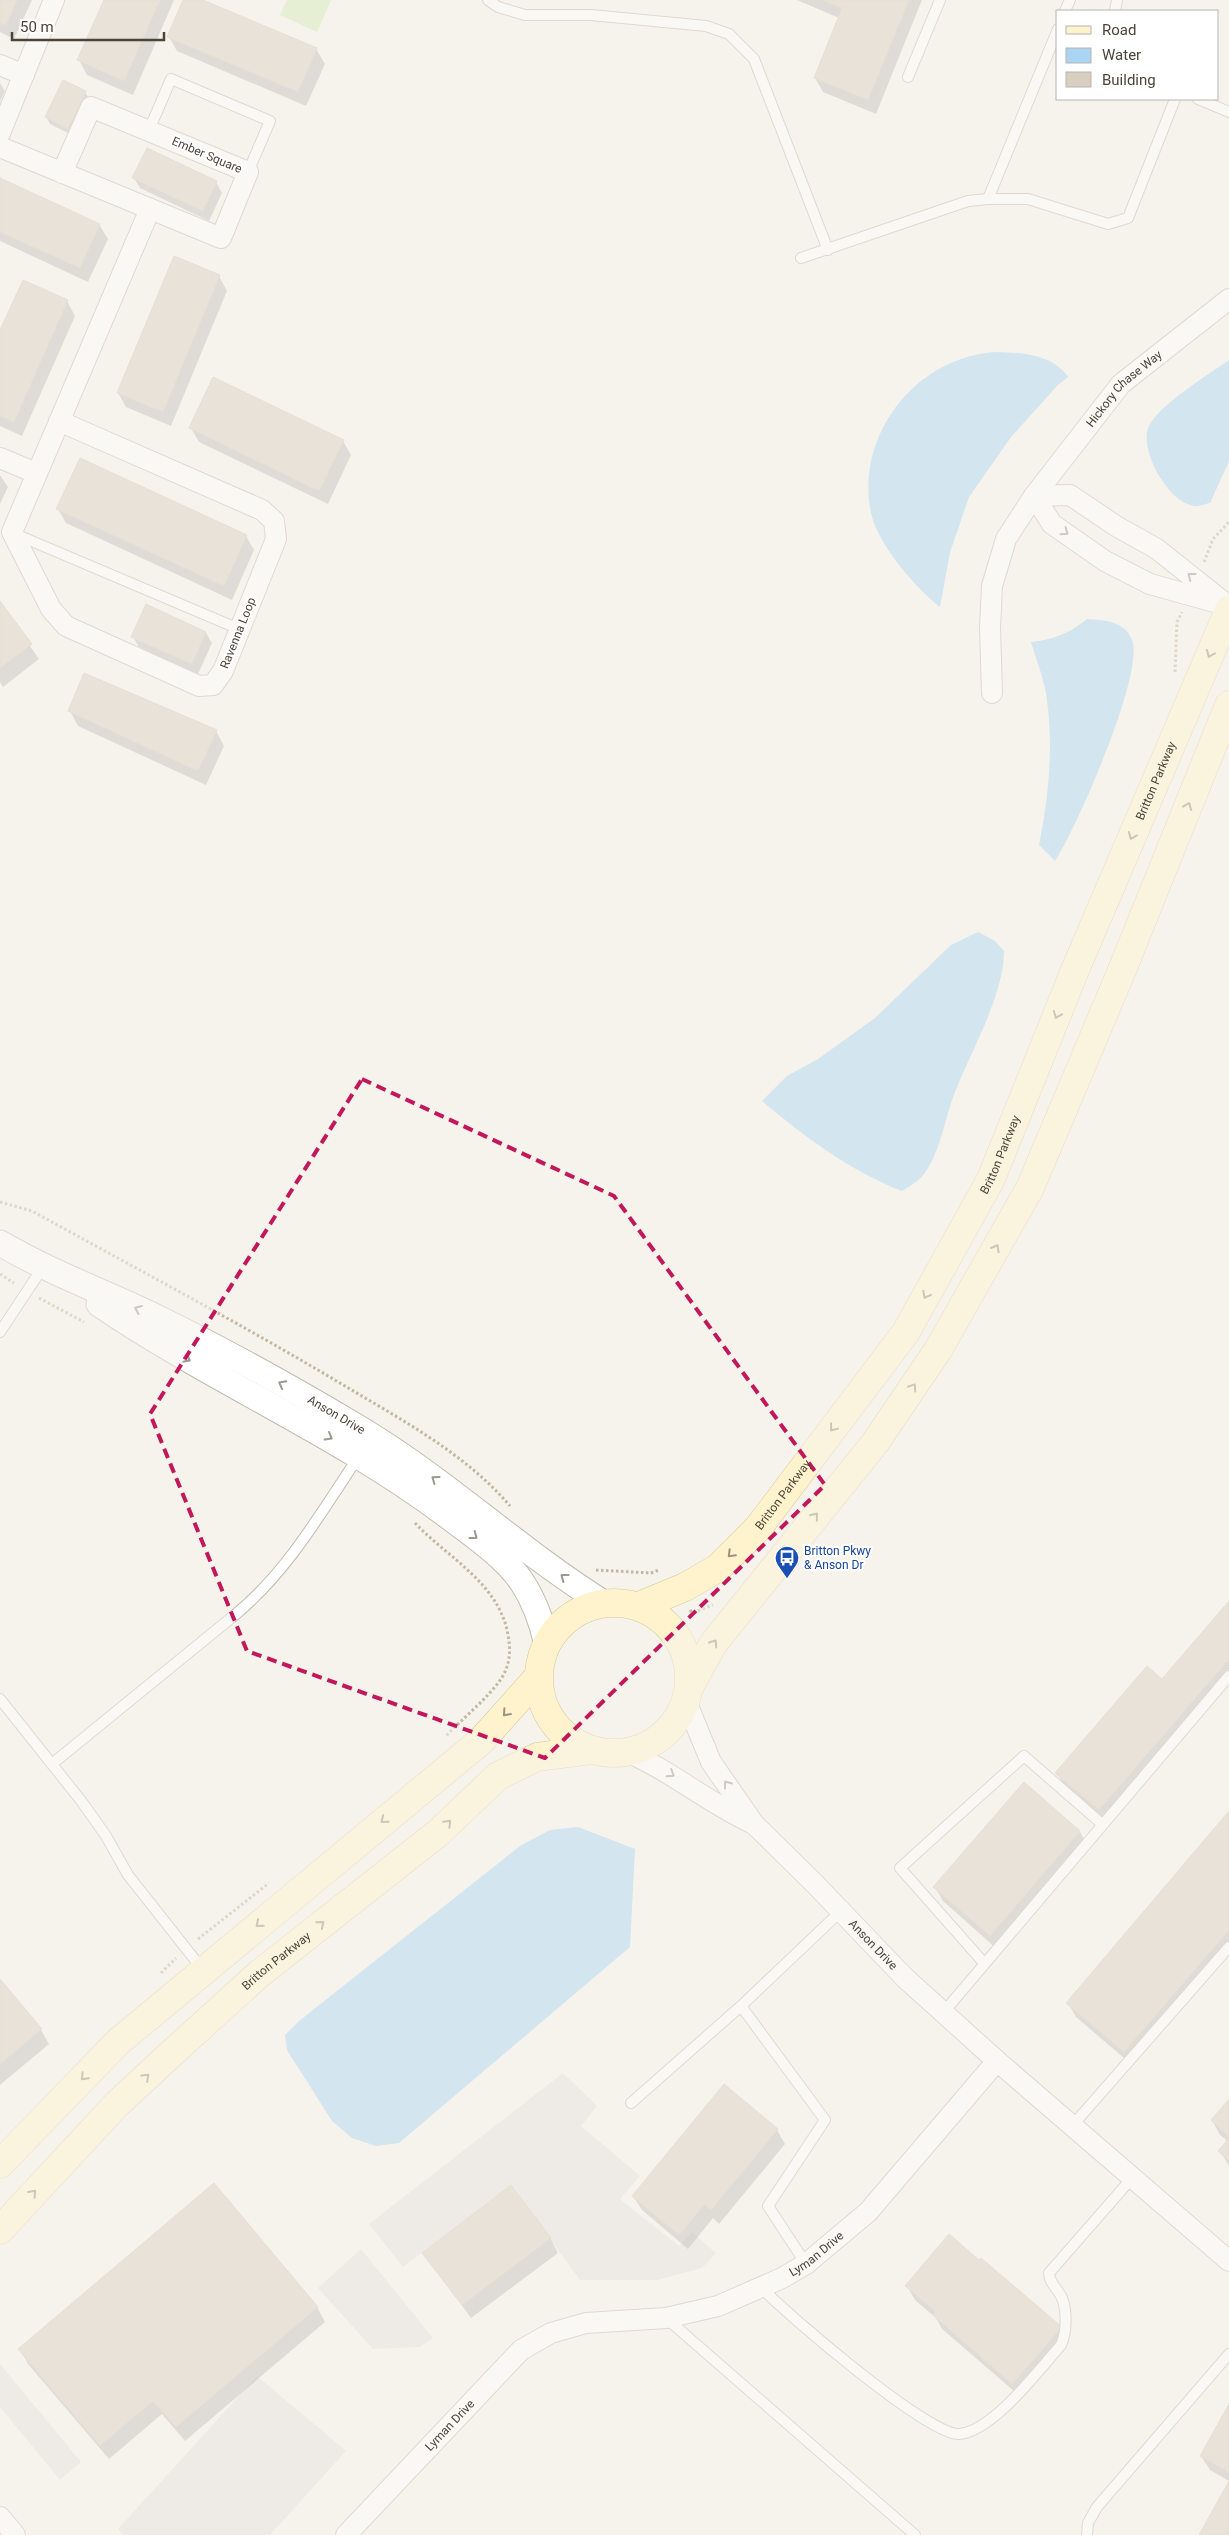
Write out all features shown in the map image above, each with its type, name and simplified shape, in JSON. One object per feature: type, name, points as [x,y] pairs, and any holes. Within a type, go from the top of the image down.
[{"type":"main road","name":"Britton Parkway","points":[[639,1606],[685,1587],[718,1568],[758,1528],[906,1332],[991,1179],[1075,970],[1229,607]]},
{"type":"main road","points":[[688,1693],[688,1660],[678,1637],[661,1618],[639,1606],[615,1602],[591,1606],[570,1616],[553,1633],[542,1654],[538,1677],[542,1701],[553,1722],[570,1740],[592,1750],[614,1754],[636,1751],[656,1741],[673,1726],[712,1644],[876,1443],[938,1350],[1030,1188],[1120,975],[1229,705]]},
{"type":"main road","points":[[0,2164],[118,2042],[481,1741],[538,1677]]},
{"type":"main road","name":"Britton Parkway","points":[[0,2230],[117,2104],[172,2053],[259,1974],[438,1833],[498,1776],[537,1757],[592,1750]]},
{"type":"street","points":[[0,133],[54,0]]},
{"type":"street","points":[[0,65],[24,75]]},
{"type":"street","name":"Ember Square","points":[[0,147],[62,173],[221,238],[248,172],[91,107],[62,173]]},
{"type":"street","points":[[6,530],[36,473],[150,209]]},
{"type":"street","name":"Hickory Chase Way","points":[[992,693],[990,628],[992,586],[1006,539],[1034,496],[1121,384],[1229,298]]},
{"type":"street","name":"Ravenna Loop","points":[[6,530],[51,609],[66,626],[199,686],[213,685],[223,671],[276,539],[274,521],[262,510],[59,421]]},
{"type":"street","points":[[0,458],[36,473]]},
{"type":"street","points":[[1034,496],[1070,495],[1116,526],[1157,549],[1194,588],[1229,607]]},
{"type":"street","points":[[1034,496],[1052,524],[1104,561],[1150,584],[1194,588]]},
{"type":"street","name":"Anson Drive","points":[[0,1243],[43,1266],[160,1319],[363,1431],[434,1478],[569,1581],[605,1604]]},
{"type":"street","name":"Anson Drive","points":[[43,1266],[149,1338],[278,1408],[359,1455],[421,1496],[486,1546],[522,1581],[542,1619],[547,1645]]},
{"type":"street","name":"Anson Drive","points":[[688,1693],[711,1762],[754,1824],[905,1978],[997,2062]]},
{"type":"street","name":"Anson Drive","points":[[627,1752],[652,1763],[728,1812],[754,1824]]},
{"type":"street","points":[[997,2062],[1229,2261]]},
{"type":"street","name":"Lyman Drive","points":[[346,2535],[520,2350],[551,2333],[586,2323],[666,2318],[718,2306],[762,2287],[806,2264],[868,2212],[997,2062]]},
{"type":"street","points":[[0,2517],[15,2535]]},
{"type":"lane","points":[[488,0],[498,7],[525,15],[591,16],[706,26],[729,34],[754,59],[828,250]]},
{"type":"lane","points":[[908,77],[940,0]]},
{"type":"lane","points":[[988,198],[1056,34]]},
{"type":"lane","points":[[149,130],[171,79],[270,121],[248,172]]},
{"type":"lane","points":[[801,258],[968,202],[988,198],[1028,199],[1108,224],[1128,218],[1175,100]]},
{"type":"lane","points":[[1200,100],[1229,112]]},
{"type":"lane","points":[[6,530],[239,629]]},
{"type":"lane","points":[[0,1332],[28,1292],[43,1266]]},
{"type":"lane","points":[[52,1764],[236,1614],[265,1587],[282,1568],[359,1455]]},
{"type":"lane","points":[[943,2013],[1229,1676]]},
{"type":"lane","points":[[0,1699],[106,1836],[128,1875],[203,1971]]},
{"type":"lane","points":[[984,1963],[900,1868],[1024,1756],[1102,1824]]},
{"type":"lane","points":[[631,2103],[742,2006],[841,1911]]},
{"type":"lane","points":[[1072,2126],[1229,1947]]},
{"type":"lane","points":[[742,2006],[825,2120],[768,2206],[806,2264]]},
{"type":"lane","points":[[762,2287],[780,2307],[851,2367],[940,2428],[958,2434],[976,2429],[1004,2408],[1061,2345],[1066,2335],[1062,2299],[1049,2278],[1049,2273],[1132,2178]]},
{"type":"lane","points":[[666,2318],[915,2535]]},
{"type":"lane","points":[[1087,2535],[1088,2524],[1098,2508],[1229,2354]]},
{"type":"path","points":[[1175,680],[1177,622],[1194,588],[1213,539],[1229,522]]},
{"type":"path","points":[[0,1202],[40,1216],[282,1348],[424,1433],[496,1490],[512,1509]]},
{"type":"path","points":[[0,1274],[28,1292],[89,1325]]},
{"type":"path","points":[[412,1519],[483,1583],[505,1617],[510,1647],[508,1665],[500,1680],[444,1738]]},
{"type":"path","points":[[589,1566],[596,1570],[651,1573],[667,1568]]},
{"type":"path","points":[[689,1606],[692,1613],[717,1602]]},
{"type":"path","points":[[159,1975],[186,1949],[270,1882]]},
{"type":"highlighted area","points":[[362,1079],[614,1196],[825,1485],[545,1758],[247,1651],[150,1414]]},
{"type":"green space","points":[[287,0],[331,0],[317,32],[280,15]]},
{"type":"shaded area","points":[[563,2073],[597,2106],[581,2126],[640,2176],[620,2199],[679,2246],[692,2232],[716,2253],[702,2268],[657,2280],[580,2280],[511,2186],[403,2267],[369,2224]]},
{"type":"shaded area","points":[[361,2249],[433,2338],[420,2347],[373,2349],[318,2288]]},
{"type":"shaded area","points":[[0,2364],[81,2462],[60,2480],[0,2407]]},
{"type":"shaded area","points":[[257,2376],[346,2451],[270,2535],[123,2535],[118,2529]]},
{"type":"water","points":[[997,352],[1026,354],[1045,359],[1062,369],[1068,377],[1057,386],[1011,437],[969,497],[950,552],[940,607],[909,577],[881,539],[871,513],[869,484],[873,455],[883,428],[898,404],[918,384],[941,368],[968,357]]},
{"type":"water","points":[[1229,360],[1229,461],[1210,503],[1195,506],[1185,503],[1175,496],[1158,474],[1148,448],[1147,436],[1149,426],[1155,417],[1174,399]]},
{"type":"water","points":[[1087,619],[1113,623],[1124,629],[1132,640],[1133,658],[1119,716],[1106,751],[1078,818],[1055,861],[1039,845],[1048,789],[1050,731],[1045,687],[1031,642],[1047,640],[1061,635]]},
{"type":"water","points":[[978,932],[995,941],[1004,951],[999,986],[986,1023],[955,1092],[937,1150],[926,1172],[916,1181],[902,1191],[865,1174],[828,1152],[762,1101],[787,1076],[818,1059],[875,1018],[951,945]]},
{"type":"water","points":[[578,1827],[635,1849],[630,1947],[399,2143],[376,2146],[352,2138],[332,2121],[287,2050],[285,2035],[299,2021],[520,1846],[550,1830]]},
{"type":"building","points":[[0,0],[17,0],[6,25],[0,23]]},
{"type":"building","points":[[104,0],[160,0],[124,81],[77,60]]},
{"type":"building","points":[[183,0],[203,0],[317,48],[298,92],[167,37]]},
{"type":"building","points":[[822,0],[909,0],[868,100],[814,78],[842,8]]},
{"type":"building","points":[[63,80],[86,91],[68,129],[45,117]]},
{"type":"building","points":[[147,148],[217,181],[203,211],[132,178]]},
{"type":"building","points":[[0,178],[100,224],[80,268],[0,232]]},
{"type":"building","points":[[174,256],[220,275],[163,412],[117,393]]},
{"type":"building","points":[[23,280],[68,300],[14,422],[0,416],[0,330]]},
{"type":"building","points":[[213,377],[344,440],[319,491],[189,428]]},
{"type":"building","points":[[80,458],[247,535],[224,586],[56,509]]},
{"type":"building","points":[[0,601],[32,644],[0,668]]},
{"type":"building","points":[[146,604],[206,632],[192,664],[131,637]]},
{"type":"building","points":[[84,673],[217,730],[198,771],[68,711]]},
{"type":"building","points":[[1229,1601],[1229,1659],[1099,1810],[1055,1773],[1147,1666],[1162,1679]]},
{"type":"building","points":[[1024,1782],[1080,1831],[990,1936],[933,1887]]},
{"type":"building","points":[[1229,1811],[1229,1930],[1124,2052],[1066,2003]]},
{"type":"building","points":[[0,1979],[42,2029],[0,2064]]},
{"type":"building","points":[[724,2084],[778,2129],[711,2210],[704,2205],[679,2235],[632,2196]]},
{"type":"building","points":[[1229,2099],[1229,2137],[1211,2120]]},
{"type":"building","points":[[1229,2138],[1229,2160],[1218,2151]]},
{"type":"building","points":[[214,2183],[318,2307],[176,2427],[153,2401],[100,2446],[18,2349]]},
{"type":"building","points":[[511,2185],[551,2238],[462,2305],[422,2253]]},
{"type":"building","points":[[949,2234],[979,2260],[981,2258],[1062,2327],[1012,2384],[933,2315],[935,2311],[905,2286]]},
{"type":"building","points":[[1229,2404],[1229,2472],[1200,2456]]},
{"type":"building","points":[[1229,2481],[1229,2535],[1199,2535]]},
{"type":"place","name":"Britton Pkwy & Anson Dr","points":[[787,1579]]}]
